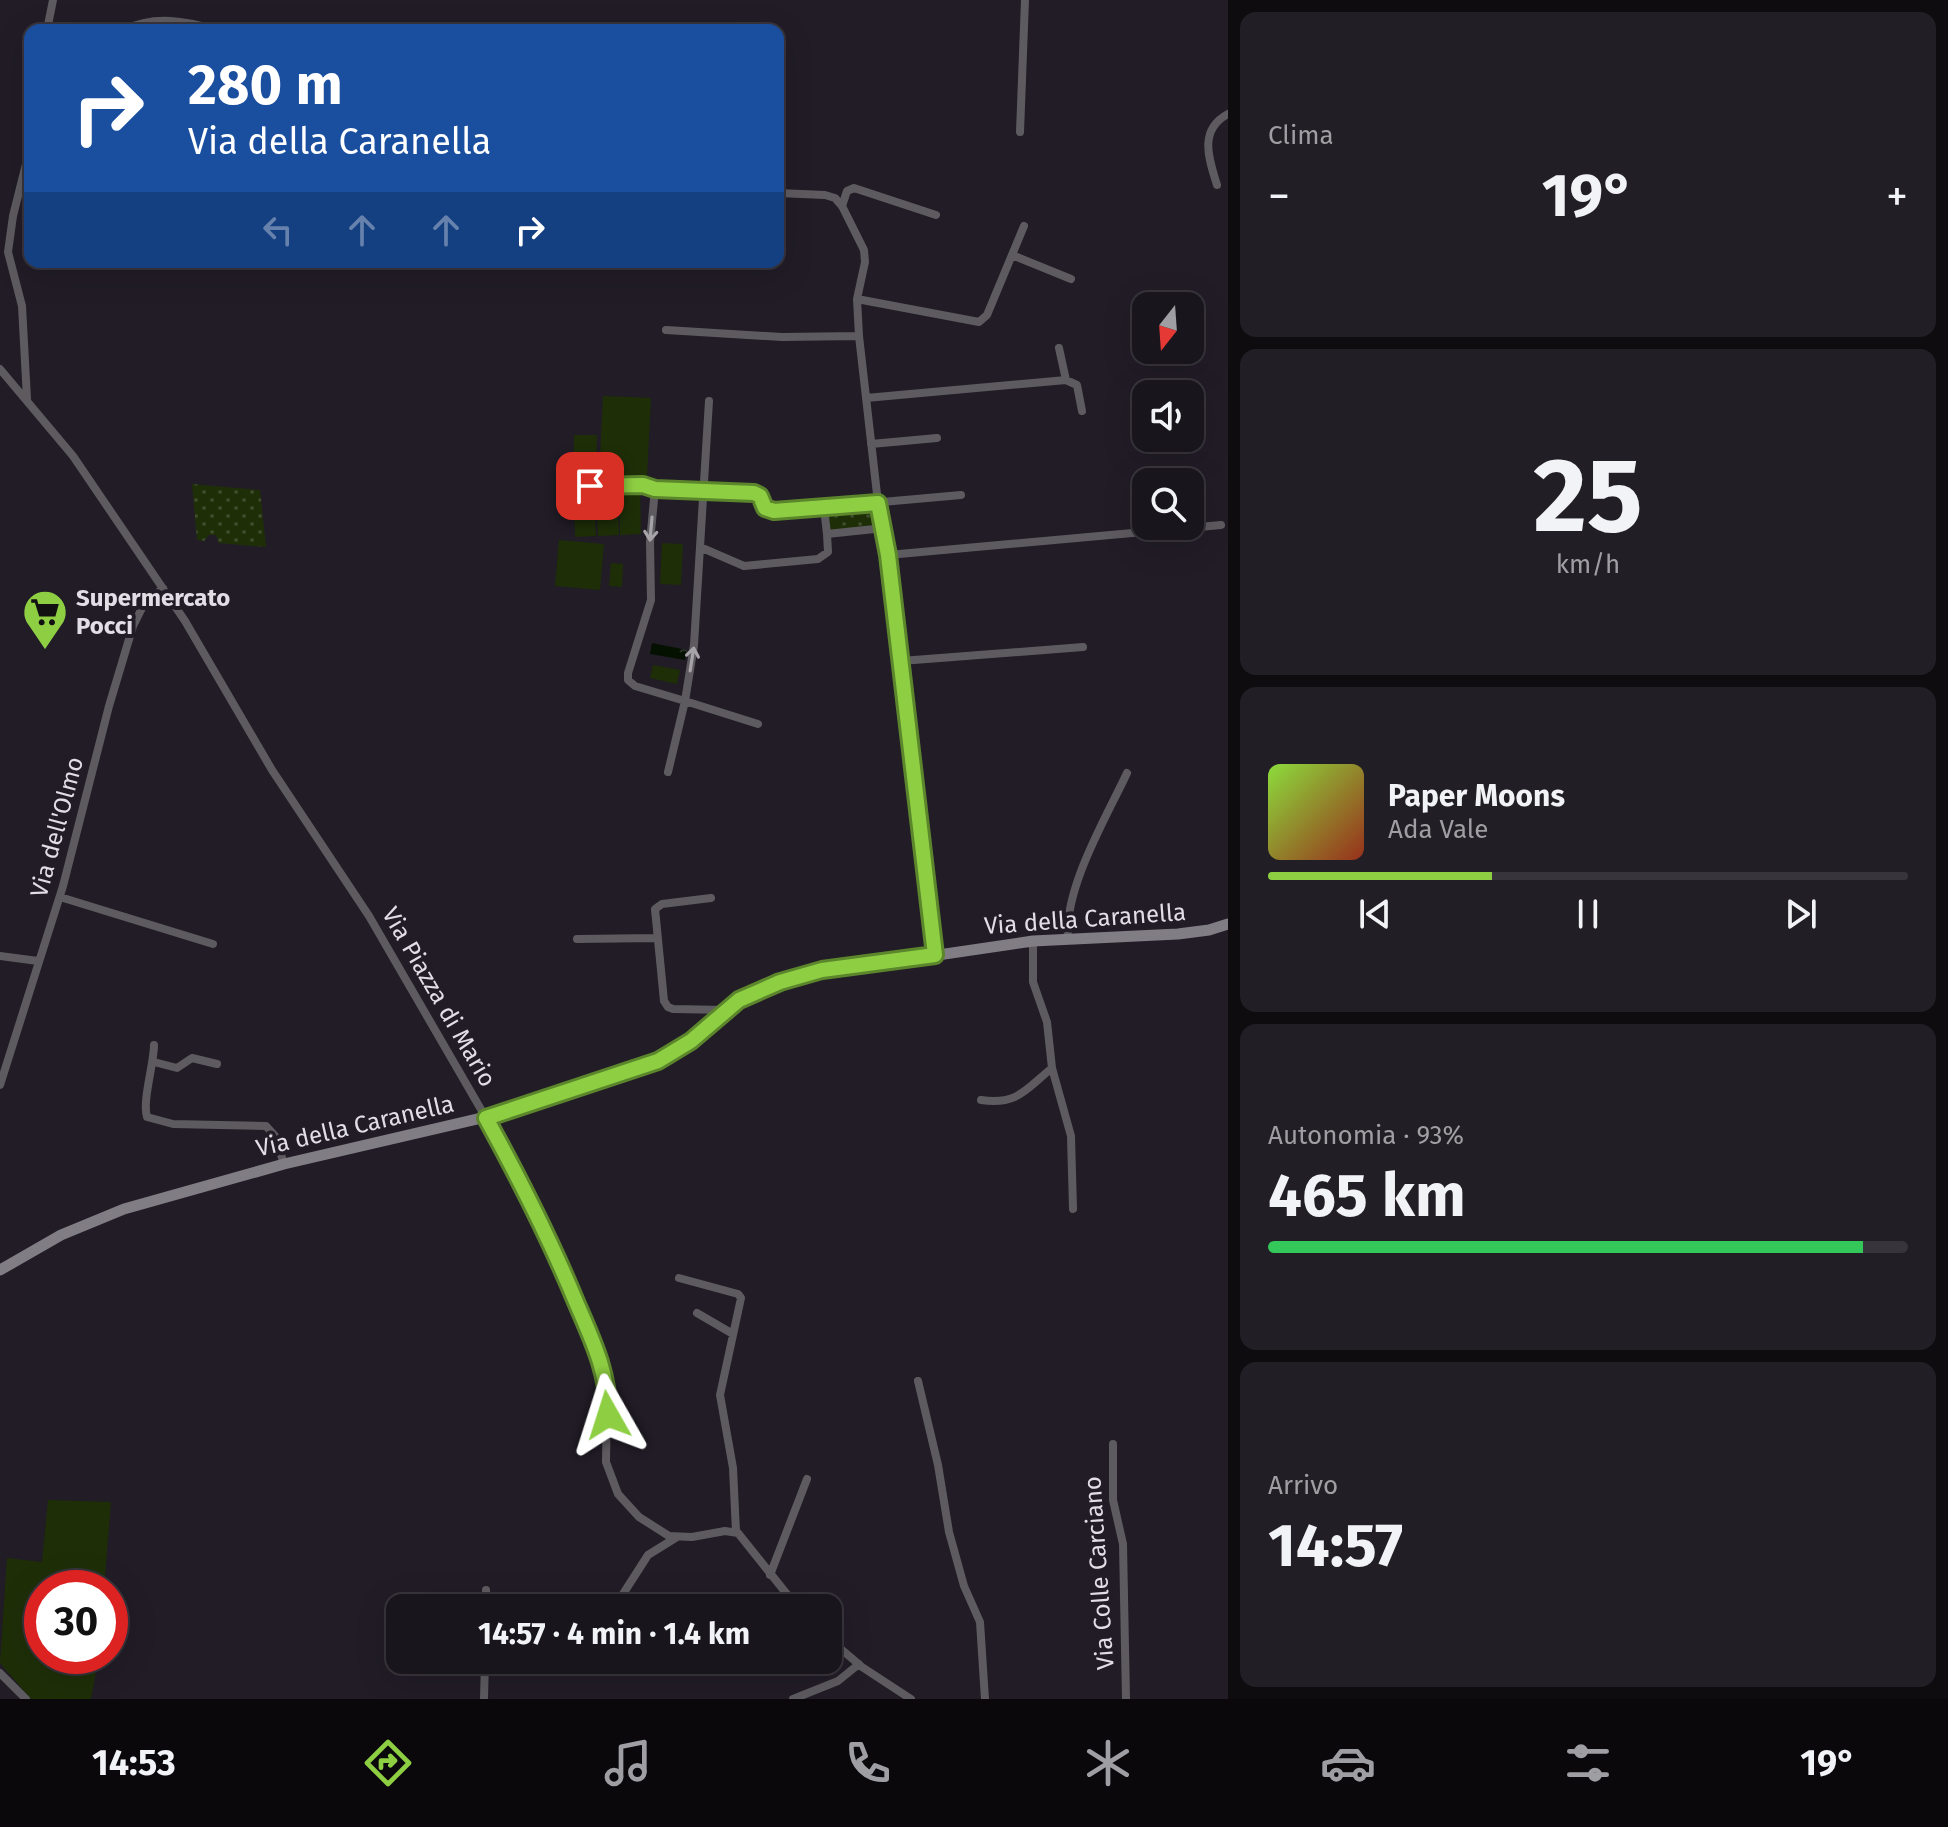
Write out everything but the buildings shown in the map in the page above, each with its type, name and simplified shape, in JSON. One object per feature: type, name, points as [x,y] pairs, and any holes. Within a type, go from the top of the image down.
[{"type":"main road","name":"Via della Caranella","points":[[0,1270],[49,1241],[100,1217],[284,1164],[486,1118],[658,1061],[691,1041],[726,1010],[752,993],[802,975],[1033,941],[1178,934],[1228,924]]},
{"type":"street","points":[[48,24],[53,0]]},
{"type":"street","points":[[1020,132],[1025,0]]},
{"type":"street","points":[[140,24],[161,21],[194,24]]},
{"type":"street","points":[[1217,185],[1207,144],[1214,124],[1228,114]]},
{"type":"street","points":[[24,172],[8,252],[21,303],[27,400]]},
{"type":"street","points":[[842,206],[847,191],[854,188],[936,215]]},
{"type":"street","points":[[784,193],[827,195],[842,206],[864,252],[857,299],[859,336],[935,955]]},
{"type":"street","points":[[857,299],[979,322],[987,315],[1024,226]]},
{"type":"street","points":[[1012,255],[1071,279]]},
{"type":"street","points":[[666,330],[782,337],[859,336]]},
{"type":"street","points":[[1059,348],[1066,380]]},
{"type":"street","name":"Via Piazza di Mario","points":[[0,369],[69,449],[202,648],[280,783],[364,908],[486,1118],[550,1239],[598,1355],[608,1403],[606,1462],[613,1485],[639,1517],[663,1533],[677,1537]]},
{"type":"street","points":[[866,398],[1066,380],[1077,385],[1082,411]]},
{"type":"street","points":[[668,772],[685,701],[695,636],[709,401]]},
{"type":"street","points":[[871,444],[937,438]]},
{"type":"street","points":[[565,487],[643,485],[655,489],[755,493],[760,496],[763,507],[771,510],[961,495]]},
{"type":"street","points":[[655,489],[650,552],[651,600],[627,677],[629,682],[758,724]]},
{"type":"street","points":[[700,547],[744,566],[818,559],[828,552],[824,508]]},
{"type":"street","points":[[888,555],[1221,525]]},
{"type":"street","points":[[827,534],[884,528]]},
{"type":"street","name":"Via dell'Olmo","points":[[0,1085],[60,897],[133,626],[144,604],[163,588]]},
{"type":"street","points":[[901,661],[1083,647]]},
{"type":"street","points":[[1068,938],[1076,886],[1127,773]]},
{"type":"street","points":[[60,897],[213,944]]},
{"type":"street","points":[[711,898],[656,906],[665,1005],[673,1009],[726,1010]]},
{"type":"street","points":[[577,939],[657,938]]},
{"type":"street","points":[[1033,941],[1033,982],[1047,1022],[1052,1068],[1071,1136],[1073,1209]]},
{"type":"street","points":[[0,956],[38,961]]},
{"type":"street","points":[[154,1045],[145,1109],[147,1117],[173,1124],[266,1126],[275,1136],[284,1164]]},
{"type":"street","points":[[154,1062],[177,1068],[188,1059],[195,1058],[217,1064]]},
{"type":"street","points":[[981,1100],[1012,1100],[1052,1068]]},
{"type":"street","points":[[679,1278],[741,1296],[720,1395],[732,1461],[736,1532]]},
{"type":"street","points":[[697,1313],[733,1334]]},
{"type":"street","points":[[918,1381],[938,1465],[949,1532],[964,1586],[980,1622],[985,1699]]},
{"type":"street","name":"Via Colle Carciano","points":[[1113,1444],[1113,1500],[1123,1544],[1126,1699]]},
{"type":"street","points":[[770,1575],[807,1479]]},
{"type":"street","points":[[623,1594],[648,1555],[677,1537],[725,1531],[736,1532],[748,1543],[786,1594]]},
{"type":"street","points":[[842,1650],[911,1699]]},
{"type":"street","points":[[793,1699],[838,1681],[859,1664]]},
{"type":"street","points":[[0,1673],[26,1699]]},
{"type":"street","points":[[484,1699],[485,1674]]},
{"type":"green space","points":[[603,396],[651,398],[647,478],[599,476]]},
{"type":"green space","points":[[574,435],[597,435],[596,482],[573,481]]},
{"type":"green space","points":[[192,484],[260,490],[266,547],[219,543],[216,535],[209,535],[204,541],[197,540]]},
{"type":"green space","points":[[619,491],[640,491],[641,534],[620,535]]},
{"type":"green space","points":[[596,492],[617,492],[619,535],[598,536]]},
{"type":"green space","points":[[594,493],[596,536],[575,537],[574,494]]},
{"type":"green space","points":[[872,506],[874,527],[828,531],[826,510]]},
{"type":"green space","points":[[559,540],[604,544],[600,590],[555,586]]},
{"type":"green space","points":[[662,543],[683,544],[681,585],[660,584]]},
{"type":"green space","points":[[611,563],[623,564],[622,587],[609,586]]},
{"type":"green space","points":[[653,665],[680,670],[677,684],[650,678]]},
{"type":"green space","points":[[48,1500],[111,1502],[105,1570],[24,1570],[24,1674],[96,1674],[91,1699],[31,1699],[0,1663],[7,1558],[42,1562]]},
{"type":"water","points":[[652,643],[687,650],[685,660],[650,654]]},
{"type":"place","name":"Supermercato Pocci","points":[[45,651]]},
{"type":"route","points":[[590,486],[643,485],[655,489],[757,493],[762,505],[774,511],[878,503],[888,555],[935,955],[822,970],[780,982],[739,1000],[691,1041],[658,1061],[486,1118],[546,1231],[596,1350],[606,1387],[608,1415]]}]
